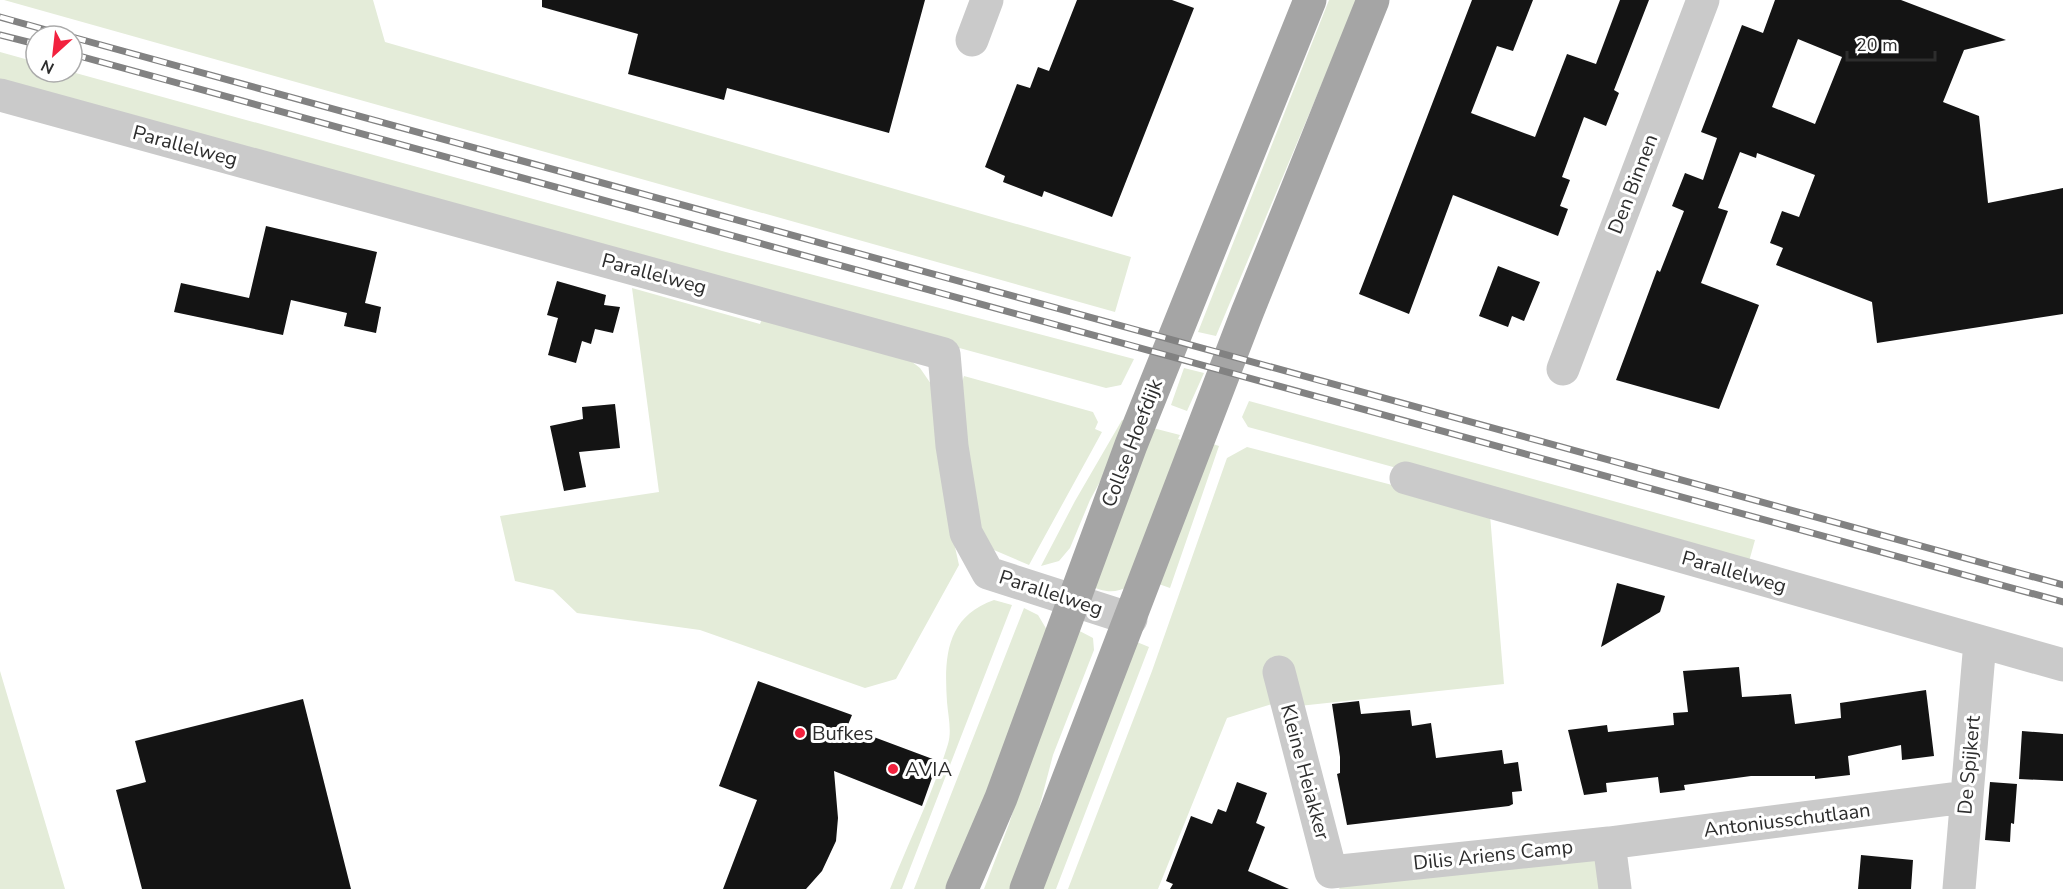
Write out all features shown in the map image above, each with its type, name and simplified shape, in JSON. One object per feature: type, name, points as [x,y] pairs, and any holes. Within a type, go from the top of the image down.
[{"type":"main road","name":"Collse Hoefdijk","points":[[962,889],[1001,798],[1072,600],[1195,283],[1310,0]]},
{"type":"main road","points":[[1026,889],[1252,302],[1373,0]]},
{"type":"street","points":[[972,40],[987,0]]},
{"type":"street","name":"Den Binnen","points":[[1563,369],[1702,0]]},
{"type":"street","name":"Parallelweg","points":[[0,95],[945,354],[952,446],[966,533],[988,573],[1131,619]]},
{"type":"street","name":"Parallelweg","points":[[1406,478],[2063,665]]},
{"type":"street","name":"De Spijkert","points":[[1959,889],[1980,642]]},
{"type":"street","name":"Kleine Heiakker","points":[[1279,672],[1328,880]]},
{"type":"street","name":"Antoniusschutlaan","points":[[1609,843],[1966,797]]},
{"type":"street","points":[[1609,843],[1615,889]]},
{"type":"street","name":"Dilis Ariens Camp","points":[[1328,880],[1609,843]]},
{"type":"green space","points":[[4,0],[373,0],[385,42],[1131,257],[1115,312]]},
{"type":"green space","points":[[1329,0],[1357,0],[1216,336],[1198,332]]},
{"type":"green space","points":[[0,52],[24,59],[24,84],[84,84],[84,75],[722,251],[1134,359],[1121,385],[1106,388],[0,86]]},
{"type":"green space","points":[[632,288],[760,324],[764,314],[907,358],[920,368],[931,384],[949,520],[959,565],[896,679],[865,688],[700,630],[577,613],[553,590],[515,581],[500,516],[659,492]]},
{"type":"green space","points":[[1184,368],[1204,373],[1187,411],[1171,405]]},
{"type":"green space","points":[[964,376],[1093,412],[1098,422],[1095,429],[1102,432],[1029,565],[994,550],[979,538],[960,388]]},
{"type":"green space","points":[[1249,401],[1755,540],[1748,565],[1248,427],[1242,417]]},
{"type":"green space","points":[[1122,420],[1132,423],[1090,500],[1070,548],[1059,561],[1041,566],[1075,501]]},
{"type":"green space","points":[[1149,427],[1180,435],[1178,439],[1190,443],[1129,586],[1113,591],[1098,589],[1087,585]]},
{"type":"green space","points":[[1207,442],[1219,446],[1170,588],[1156,583]]},
{"type":"green space","points":[[1247,447],[1396,486],[1490,515],[1504,684],[1299,706],[1275,703],[1227,718],[1158,889],[1068,889],[1152,671],[1227,458]]},
{"type":"green space","points":[[994,600],[1012,605],[902,889],[890,889],[928,799],[948,744],[950,728],[946,669],[951,640],[966,617],[978,607]]},
{"type":"green space","points":[[1024,608],[1038,615],[1047,630],[950,889],[914,889]]},
{"type":"green space","points":[[1072,627],[1093,638],[1094,650],[1053,755],[1020,881],[1017,889],[984,889],[1009,824]]},
{"type":"green space","points":[[1132,640],[1149,647],[1056,889],[1036,889]]},
{"type":"green space","points":[[0,671],[65,889],[0,889]]},
{"type":"green space","points":[[1589,857],[1601,865],[1604,889],[1339,889],[1342,884]]},
{"type":"building","points":[[542,0],[925,0],[889,133],[727,88],[724,100],[628,74],[638,34],[542,7]]},
{"type":"building","points":[[1077,0],[1172,0],[1194,8],[1112,217],[1044,191],[1042,197],[1003,182],[1005,176],[985,167],[1017,84],[1030,88],[1038,67],[1049,71]]},
{"type":"building","points":[[1472,0],[1533,0],[1513,51],[1497,46],[1471,113],[1535,137],[1567,54],[1596,64],[1620,0],[1649,0],[1614,90],[1619,93],[1606,126],[1584,117],[1562,177],[1570,180],[1560,206],[1568,209],[1558,236],[1453,195],[1409,314],[1359,294]]},
{"type":"building","points":[[1775,0],[1901,0],[2006,40],[1964,50],[1943,102],[1979,116],[1988,203],[2063,188],[2063,314],[1877,343],[1872,302],[1776,265],[1783,248],[1770,243],[1782,211],[1799,217],[1815,175],[1757,153],[1756,158],[1740,152],[1718,208],[1728,211],[1701,283],[1759,305],[1719,409],[1616,380],[1657,270],[1660,272],[1684,211],[1672,206],[1685,173],[1703,180],[1717,138],[1701,132],[1742,25],[1763,33]],"holes":[[[1798,39],[1842,57],[1815,124],[1772,107]]]},
{"type":"building","points":[[266,226],[377,252],[365,303],[381,307],[376,333],[344,326],[347,313],[291,300],[283,335],[174,312],[181,283],[249,298]]},
{"type":"building","points":[[1498,266],[1540,282],[1524,321],[1512,316],[1508,327],[1479,316]]},
{"type":"building","points":[[557,281],[606,295],[604,305],[620,307],[613,333],[595,329],[591,344],[582,341],[576,363],[548,355],[558,318],[547,315]]},
{"type":"building","points":[[615,404],[620,448],[579,452],[586,487],[564,491],[550,426],[583,419],[582,407]]},
{"type":"building","points":[[1617,583],[1665,596],[1660,612],[1601,647]]},
{"type":"building","points":[[1739,667],[1742,697],[1791,694],[1795,724],[1841,718],[1840,703],[1926,690],[1934,756],[1902,760],[1901,745],[1848,756],[1850,775],[1815,779],[1815,776],[1751,776],[1684,785],[1685,790],[1660,793],[1658,777],[1606,783],[1607,792],[1584,795],[1568,730],[1607,725],[1608,732],[1674,725],[1673,713],[1688,712],[1683,671]]},
{"type":"building","points":[[758,681],[852,715],[847,727],[938,761],[922,806],[834,771],[838,818],[836,841],[822,871],[806,889],[723,889],[757,800],[719,786]]},
{"type":"building","points":[[303,699],[351,889],[142,889],[116,790],[146,782],[135,741]]},
{"type":"building","points":[[1359,701],[1361,714],[1410,710],[1412,726],[1431,723],[1436,758],[1502,750],[1504,764],[1518,762],[1522,791],[1512,792],[1513,804],[1509,806],[1347,825],[1337,774],[1340,773],[1340,757],[1332,704]]},
{"type":"building","points":[[2022,731],[2063,734],[2063,781],[2019,779]]},
{"type":"building","points":[[1237,782],[1267,793],[1256,823],[1265,827],[1248,871],[1289,889],[1170,889],[1173,884],[1166,881],[1191,816],[1212,824],[1218,809],[1226,812]]},
{"type":"building","points":[[1990,782],[2017,784],[2014,824],[2011,823],[2010,842],[1985,840]]},
{"type":"building","points":[[1861,855],[1913,860],[1911,889],[1858,889]]},
{"type":"railway","points":[[0,17],[25,24]]},
{"type":"railway","points":[[0,35],[24,41]]},
{"type":"railway","points":[[84,40],[2063,585]]},
{"type":"railway","points":[[84,57],[2063,602]]},
{"type":"place","name":"Bufkes","points":[[800,733]]},
{"type":"place","name":"AVIA","points":[[893,769]]}]
